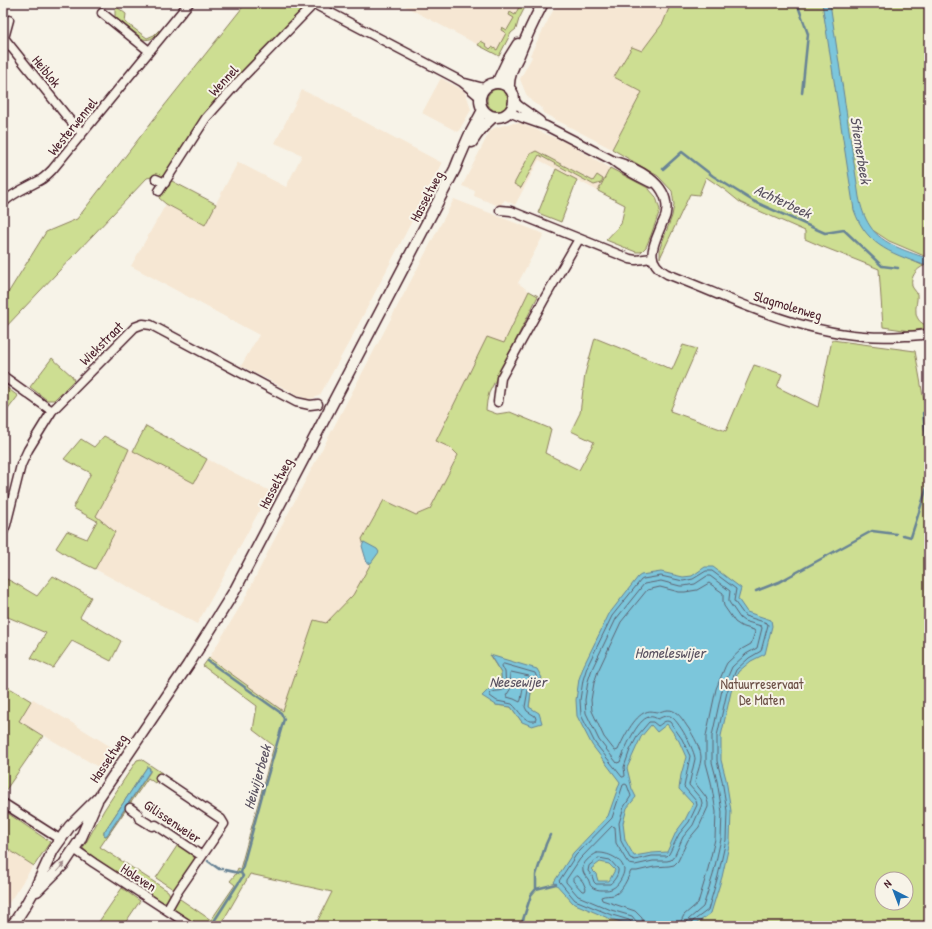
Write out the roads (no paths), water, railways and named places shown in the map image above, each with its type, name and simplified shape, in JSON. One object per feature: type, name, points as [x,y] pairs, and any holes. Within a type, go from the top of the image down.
[{"type":"main road","points":[[509,88],[511,73],[531,26],[543,3]]},
{"type":"main road","points":[[497,83],[513,52],[531,26]]},
{"type":"main road","points":[[493,117],[483,110],[480,101],[482,92],[488,85],[502,83],[509,88],[514,96],[514,101],[513,107],[509,112]]},
{"type":"main road","name":"Hasseltweg","points":[[12,926],[40,880],[53,850],[70,826],[99,797],[188,664],[235,590],[455,170],[469,136],[483,110]]},
{"type":"main road","name":"Hasseltweg","points":[[455,170],[480,130],[487,122],[493,117],[499,117],[509,112]]},
{"type":"main road","name":"Hasseltweg","points":[[25,906],[38,890],[64,864],[84,834],[99,797]]},
{"type":"main road","points":[[60,840],[66,837],[71,838],[75,843],[74,849]]},
{"type":"street","name":"Westerwennel","points":[[3,203],[15,193],[43,178],[52,170],[189,3]]},
{"type":"street","name":"Wennel","points":[[159,191],[206,118],[239,81],[310,8],[313,3],[482,92]]},
{"type":"street","points":[[102,13],[149,51]]},
{"type":"street","name":"Heiblok","points":[[9,20],[4,38],[68,118],[82,133]]},
{"type":"street","points":[[514,101],[546,126]]},
{"type":"street","points":[[500,210],[511,211],[630,259],[636,260],[652,258],[656,240],[666,213],[666,200],[662,189],[650,177],[624,163],[612,160],[546,126],[509,112]]},
{"type":"street","points":[[156,179],[165,183]]},
{"type":"street","points":[[498,402],[502,378],[546,296],[579,239]]},
{"type":"street","name":"Slagmolenweg","points":[[652,258],[655,265],[667,274],[768,314],[797,323],[825,330],[853,334],[882,336],[929,334]]},
{"type":"street","name":"Wiekstraat","points":[[3,532],[21,465],[28,450],[52,411],[135,327],[143,324],[151,325],[296,402],[310,405],[318,404]]},
{"type":"street","points":[[3,376],[52,411]]},
{"type":"street","name":"Gilissenweier","points":[[160,778],[221,819],[224,824],[176,894],[167,910]]},
{"type":"street","points":[[3,803],[60,840]]},
{"type":"street","name":"Gilissenweier","points":[[130,808],[145,822],[152,826],[156,825],[202,856]]},
{"type":"street","name":"Holeven","points":[[74,849],[191,926]]},
{"type":"water","points":[[822,3],[830,3],[859,197],[864,216],[875,233],[897,247],[929,259],[929,267],[894,253],[874,241],[866,233],[854,210]]},
{"type":"water","points":[[364,542],[377,549],[379,552],[371,563],[367,563],[362,546]]},
{"type":"water","name":"Homeleswijer","points":[[705,567],[713,567],[741,588],[738,599],[747,612],[771,620],[772,626],[765,654],[751,661],[738,672],[731,692],[721,736],[721,760],[726,779],[731,811],[730,841],[722,877],[711,913],[693,926],[634,926],[608,918],[573,903],[554,882],[573,853],[608,816],[620,782],[592,745],[577,716],[576,700],[579,679],[584,665],[609,614],[638,577],[641,575],[661,572],[683,577],[692,576]],"holes":[[[667,724],[679,741],[686,757],[679,789],[693,804],[685,820],[676,832],[667,852],[634,856],[625,840],[623,823],[627,808],[636,797],[632,789],[627,768],[641,737],[651,725],[657,732]],[[600,862],[609,864],[615,870],[609,881],[598,881],[596,874],[591,869]]]},
{"type":"water","name":"Neesewijer","points":[[490,655],[537,669],[542,678],[531,692],[529,707],[539,713],[542,723],[532,726],[522,722],[511,707],[496,705],[482,696],[490,688],[502,687],[501,673]]},
{"type":"water","points":[[147,767],[149,767],[150,771],[105,836],[104,832]]},
{"type":"waterway","name":"Achterbeek","points":[[797,3],[808,34],[802,93]]},
{"type":"waterway","name":"Achterbeek","points":[[663,169],[682,152],[713,176],[753,201],[825,233],[844,230],[882,266],[898,268]]},
{"type":"waterway","name":"Achterbeek","points":[[923,413],[929,461]]},
{"type":"waterway","name":"Achterbeek","points":[[903,535],[911,537],[928,484],[929,465]]},
{"type":"waterway","points":[[756,591],[779,582],[872,531],[896,534]]},
{"type":"waterway","name":"Heiwijerbeek","points":[[208,661],[281,713],[284,719],[241,873],[243,876],[211,926]]},
{"type":"waterway","points":[[536,889],[536,875],[550,835]]},
{"type":"waterway","points":[[208,861],[219,869],[222,869]]},
{"type":"waterway","points":[[225,870],[239,873]]},
{"type":"waterway","name":"Achterbeek","points":[[521,926],[531,895],[536,889],[556,884]]},
{"type":"water label","name":"Stiemerbeek","points":[[861,150]]},
{"type":"park label","name":"Natuurreservaat De Maten","points":[[762,692]]}]
